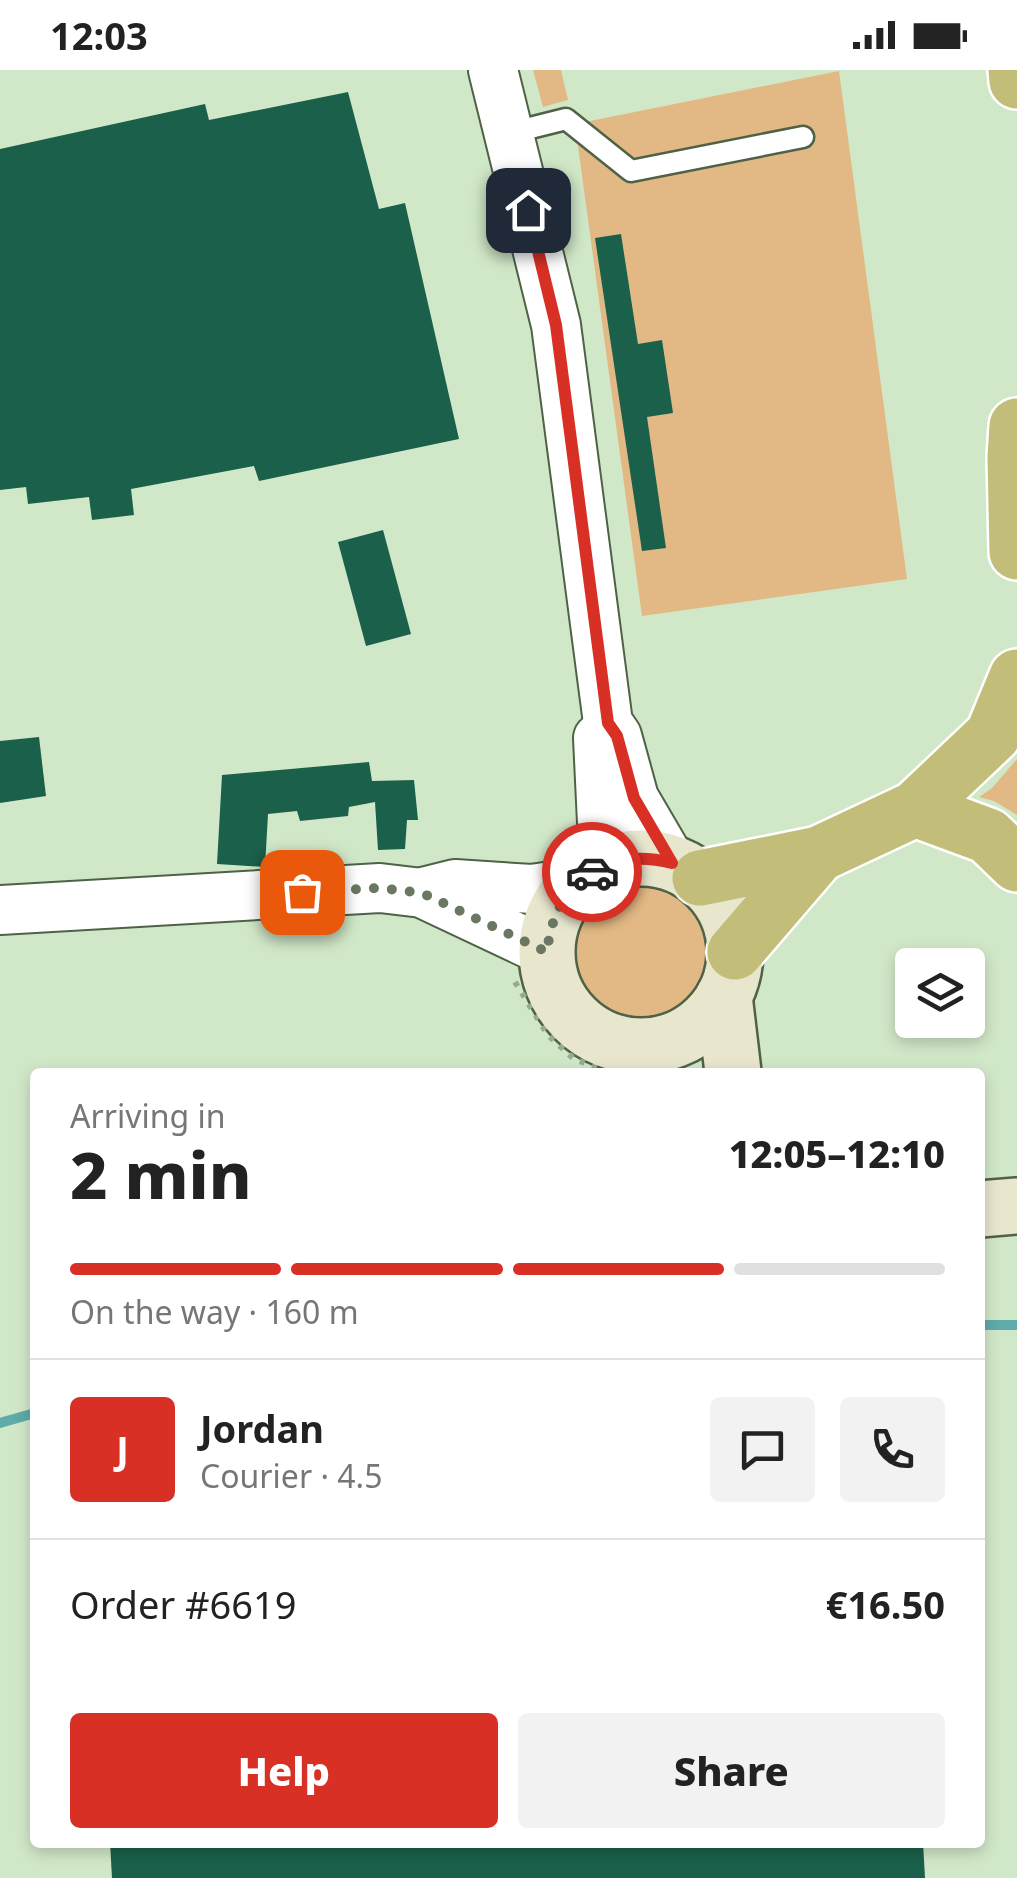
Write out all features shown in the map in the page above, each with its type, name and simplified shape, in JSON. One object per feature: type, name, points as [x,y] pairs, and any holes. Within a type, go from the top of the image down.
[{"type":"highway","points":[[1016,70],[1017,81]]},
{"type":"highway","points":[[1017,426],[1017,552]]},
{"type":"highway","points":[[686,871],[819,854],[915,810],[993,735],[1017,676]]},
{"type":"highway","points":[[915,810],[988,836],[1017,864]]},
{"type":"highway","points":[[730,974],[819,854]]},
{"type":"main road","points":[[730,974],[714,1012],[700,1026],[666,1043],[647,1046],[635,1063],[577,1020],[564,1006],[549,971],[527,960],[549,932],[565,896],[591,874],[638,858],[686,871],[722,904],[730,919],[733,1068]]},
{"type":"street","points":[[494,70],[556,325],[608,723],[617,736],[634,798],[686,871]]},
{"type":"street","points":[[0,910],[380,888],[422,893],[456,884],[532,889],[591,874],[598,736],[608,723]]},
{"type":"street","points":[[422,893],[527,960]]},
{"type":"lane","points":[[510,133],[566,119],[631,171],[804,137]]},
{"type":"path","points":[[527,960],[548,1034],[574,1059],[635,1063]]},
{"type":"shaded area","points":[[533,70],[561,70],[568,100],[543,107]]},
{"type":"shaded area","points":[[839,71],[907,579],[642,616],[575,124]]},
{"type":"shaded area","points":[[1017,759],[1017,815],[979,797]]},
{"type":"shaded area","points":[[647,880],[674,885],[697,901],[713,924],[718,951],[713,978],[697,1001],[674,1017],[647,1022],[620,1017],[597,1001],[581,978],[576,951],[581,924],[597,901],[620,885]]},
{"type":"building","points":[[348,92],[379,209],[405,203],[459,439],[259,481],[254,466],[131,489],[134,515],[92,520],[89,497],[28,504],[26,487],[0,490],[0,149],[205,104],[209,120]]},
{"type":"building","points":[[621,234],[638,344],[662,340],[673,413],[647,417],[666,548],[642,551],[595,238]]},
{"type":"building","points":[[383,530],[411,634],[366,646],[338,542]]},
{"type":"building","points":[[39,737],[46,796],[0,803],[0,741]]},
{"type":"building","points":[[369,762],[372,781],[414,780],[418,820],[407,820],[405,849],[378,850],[375,802],[349,807],[348,816],[300,821],[297,811],[268,814],[265,867],[217,864],[222,775]]},
{"type":"building","points":[[110,1848],[923,1848],[925,1878],[112,1878]]},
{"type":"waterway","points":[[985,1325],[1017,1325]]},
{"type":"waterway","points":[[0,1423],[30,1414]]},
{"type":"way so far","points":[[302,892],[380,888],[422,893],[547,952],[549,932],[565,896],[592,872]]},
{"type":"route","points":[[528,210],[556,325],[608,723],[617,736],[634,798],[672,863],[638,858],[620,860],[592,872]]}]
